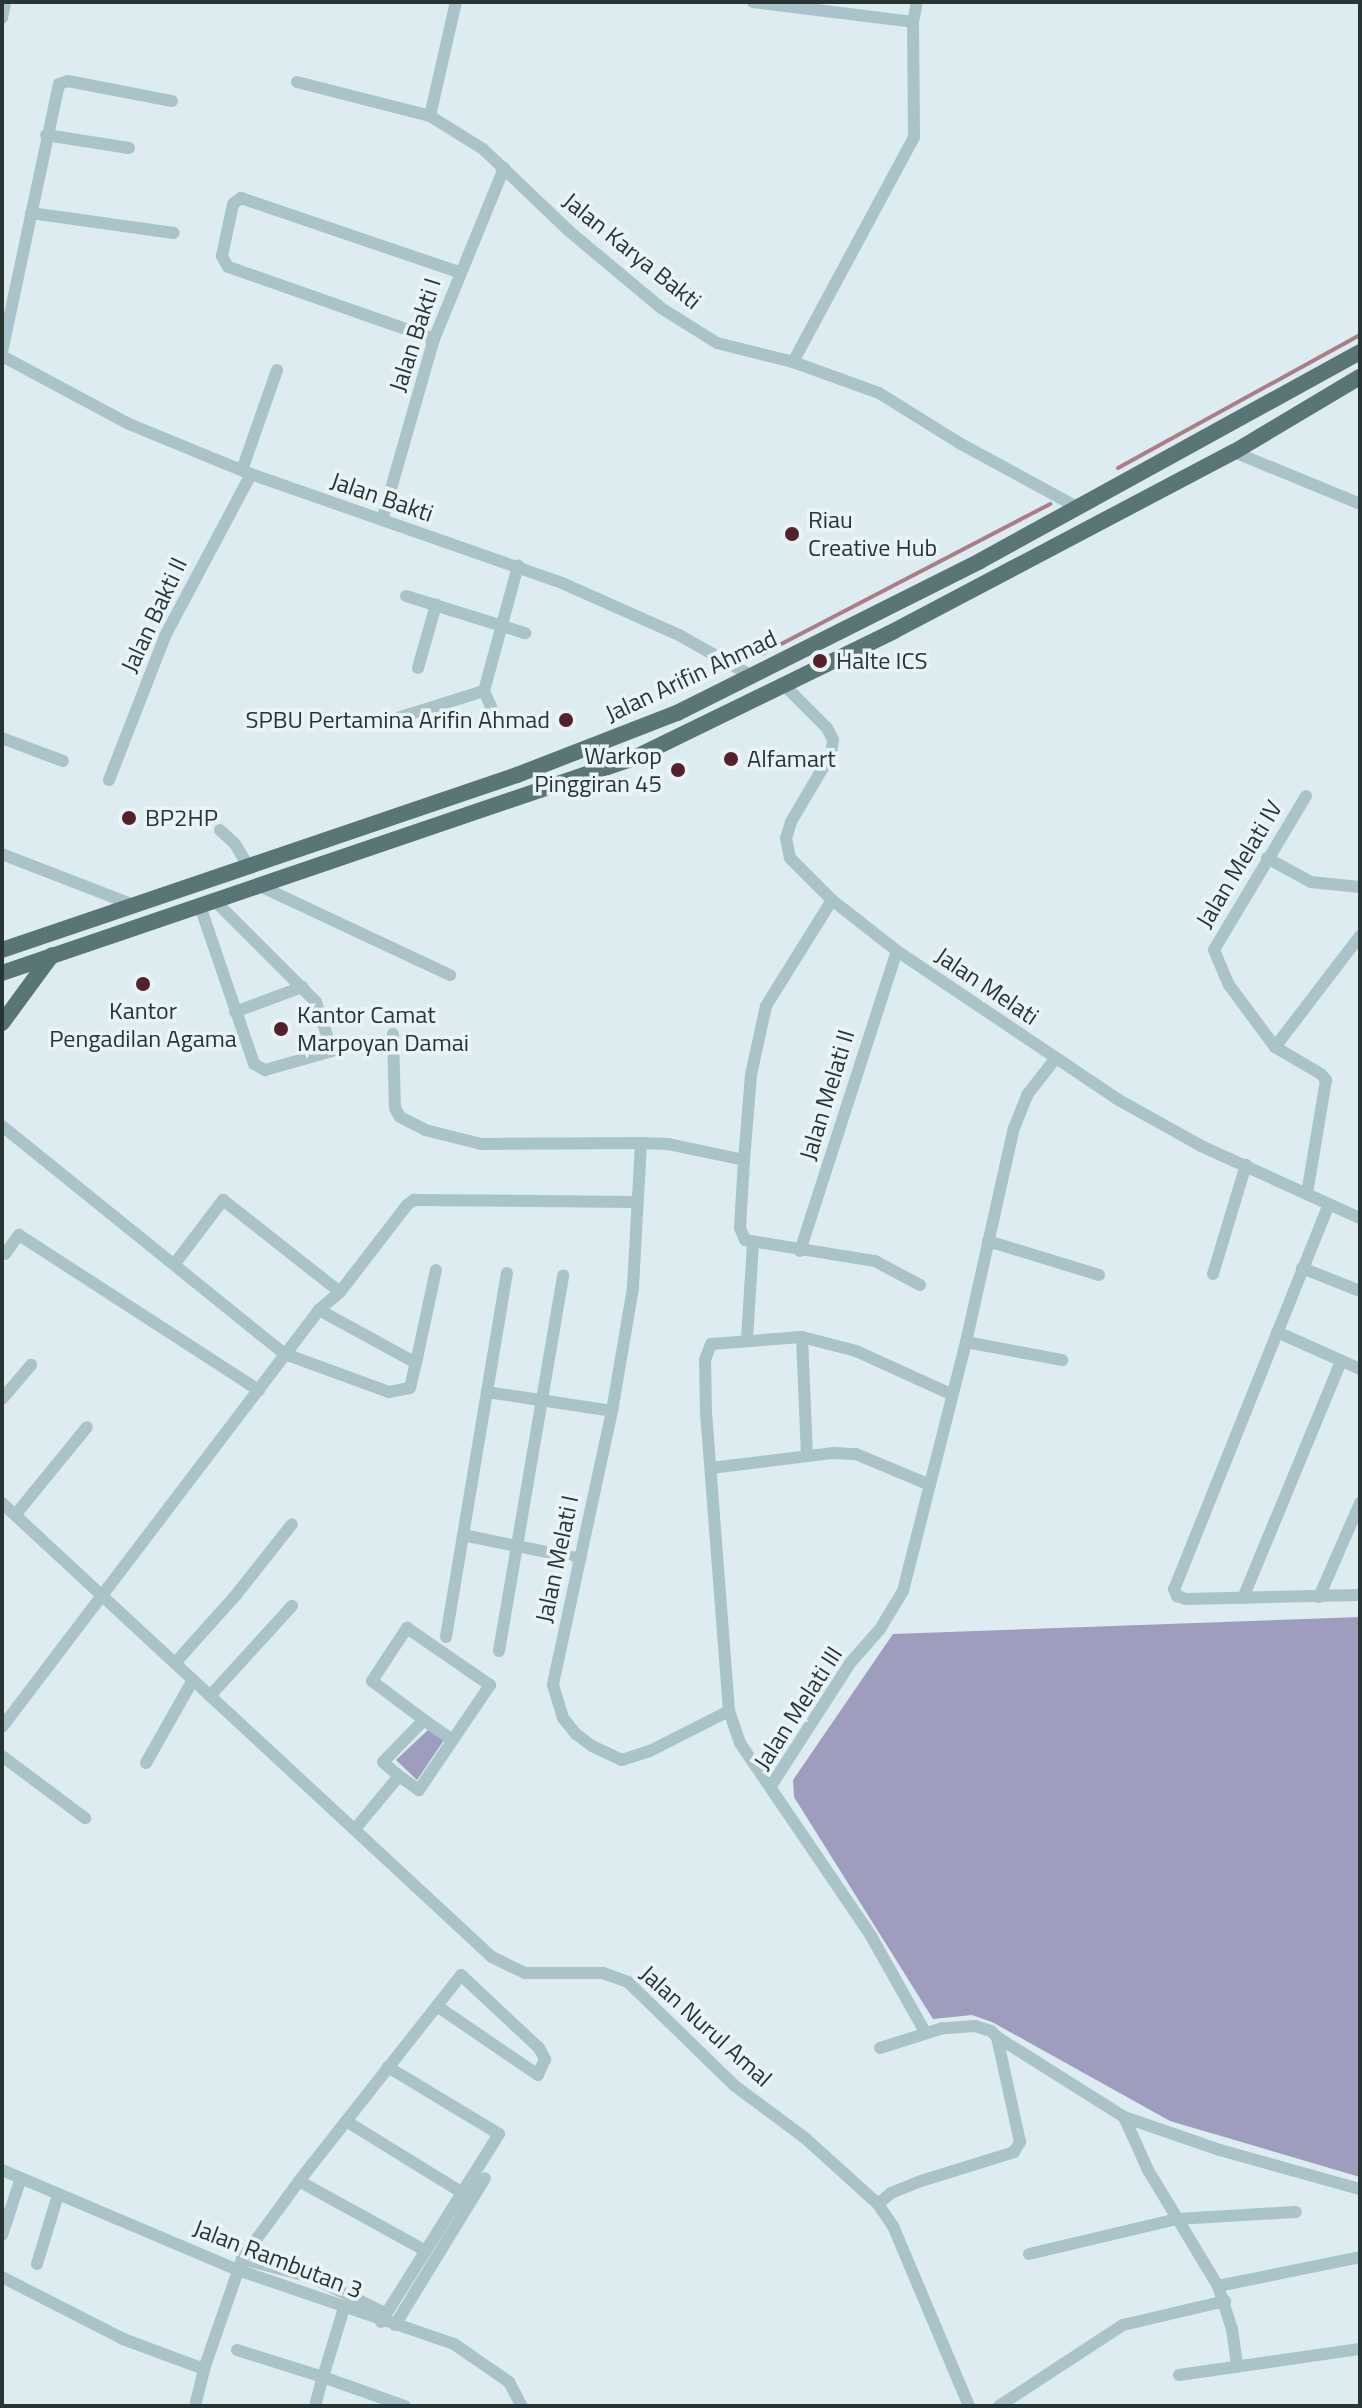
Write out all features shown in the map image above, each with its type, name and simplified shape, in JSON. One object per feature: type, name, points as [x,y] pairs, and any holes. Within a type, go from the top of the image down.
[{"type":"main road","name":"Jalan Arifin Ahmad","points":[[2,950],[624,736],[980,561],[1182,453],[1360,352]]},
{"type":"main road","name":"Jalan Arifin Ahmad","points":[[2,973],[634,758],[785,686],[1234,452],[1360,377]]},
{"type":"main road","points":[[1182,453],[1192,472]]},
{"type":"main road","points":[[385,820],[394,841]]},
{"type":"main road","points":[[2,1023],[52,955]]},
{"type":"street","points":[[2,18],[5,2]]},
{"type":"street","points":[[430,116],[456,2]]},
{"type":"street","points":[[753,2],[913,22]]},
{"type":"street","points":[[793,362],[914,137],[913,22],[917,2]]},
{"type":"street","points":[[2,354],[57,88],[68,81],[172,101]]},
{"type":"street","name":"Jalan Karya Bakti","points":[[297,82],[430,116],[472,141],[569,231],[661,308],[717,343],[793,362],[879,393],[961,444],[1079,508]]},
{"type":"street","points":[[46,135],[129,148]]},
{"type":"street","name":"Jalan Bakti I","points":[[382,520],[434,339],[458,272],[504,168]]},
{"type":"street","points":[[434,339],[228,267],[222,256],[233,204],[241,198],[458,272]]},
{"type":"street","points":[[31,213],[174,233]]},
{"type":"street","name":"Jalan Bakti","points":[[2,354],[91,406],[247,472],[518,566],[679,635],[750,675]]},
{"type":"street","name":"Jalan Bakti II","points":[[109,780],[165,636],[247,472],[277,370]]},
{"type":"street","points":[[1234,452],[1360,504]]},
{"type":"street","points":[[499,724],[484,691],[518,566]]},
{"type":"street","points":[[406,596],[525,633]]},
{"type":"street","points":[[418,668],[436,605]]},
{"type":"street","name":"Jalan Melati","points":[[785,686],[827,728],[833,740],[831,754],[791,822],[786,838],[790,858],[832,900],[897,951],[1055,1059],[1153,1120],[1360,1218]]},
{"type":"street","points":[[375,725],[484,691]]},
{"type":"street","points":[[2,738],[63,761]]},
{"type":"street","name":"Jalan Melati IV","points":[[1306,796],[1214,952],[1229,985],[1275,1047],[1321,1074],[1327,1084],[1307,1194]]},
{"type":"street","points":[[220,830],[235,844],[248,866]]},
{"type":"street","points":[[2,854],[131,904]]},
{"type":"street","points":[[1267,858],[1311,882],[1360,887]]},
{"type":"street","points":[[260,886],[450,975]]},
{"type":"street","points":[[832,900],[766,1006],[751,1075],[741,1233],[753,1244],[875,1261],[920,1285]]},
{"type":"street","points":[[207,903],[316,1002],[332,1051],[265,1070],[254,1064],[235,1012],[207,903]]},
{"type":"street","points":[[1275,1047],[1360,936]]},
{"type":"street","name":"Jalan Melati II","points":[[800,1251],[897,951]]},
{"type":"street","points":[[235,1012],[302,987]]},
{"type":"street","points":[[393,1034],[395,1108],[400,1117],[425,1130],[481,1144],[668,1144],[744,1160]]},
{"type":"street","name":"Jalan Melati III","points":[[925,2032],[871,1936],[771,1786],[851,1662],[893,1610],[903,1591],[1021,1107],[1033,1085],[1055,1059]]},
{"type":"street","points":[[2,1126],[176,1262],[285,1354],[396,1393],[412,1386],[436,1270]]},
{"type":"street","name":"Jalan Melati I","points":[[641,1143],[633,1288],[612,1411],[553,1685],[563,1718],[576,1734],[592,1746],[622,1760],[650,1751],[729,1711]]},
{"type":"street","points":[[1213,1274],[1246,1165]]},
{"type":"street","points":[[176,1262],[223,1200],[340,1292]]},
{"type":"street","points":[[2,1727],[319,1310],[340,1292],[414,1200],[637,1202]]},
{"type":"street","points":[[1329,1204],[1174,1582],[1174,1593],[1180,1597],[1243,1598],[1360,1595]]},
{"type":"street","points":[[3,1255],[19,1235],[259,1390]]},
{"type":"street","points":[[988,1241],[1099,1275]]},
{"type":"street","points":[[747,1339],[753,1244]]},
{"type":"street","points":[[1302,1268],[1360,1291]]},
{"type":"street","points":[[446,1637],[507,1273]]},
{"type":"street","points":[[499,1651],[563,1275]]},
{"type":"street","points":[[319,1310],[416,1363]]},
{"type":"street","points":[[1277,1332],[1360,1369]]},
{"type":"street","points":[[802,1337],[807,1456]]},
{"type":"street","points":[[771,1786],[740,1743],[729,1711],[713,1542],[705,1354],[714,1341],[802,1337],[856,1351],[951,1394]]},
{"type":"street","points":[[966,1342],[1062,1360]]},
{"type":"street","points":[[1243,1598],[1341,1361]]},
{"type":"street","points":[[2,1399],[31,1365]]},
{"type":"street","points":[[487,1392],[612,1411]]},
{"type":"street","points":[[16,1514],[87,1427]]},
{"type":"street","points":[[711,1468],[807,1456],[866,1456],[930,1485]]},
{"type":"street","name":"Jalan Nurul Amal","points":[[2,1503],[492,1957],[525,1973],[603,1973],[639,1990],[735,2086],[805,2138],[878,2204],[893,2226],[969,2406]]},
{"type":"street","points":[[1319,1597],[1360,1503]]},
{"type":"street","points":[[175,1663],[236,1595],[292,1524]]},
{"type":"street","points":[[463,1535],[581,1559]]},
{"type":"street","points":[[210,1696],[292,1606]]},
{"type":"street","points":[[424,1720],[383,1762],[419,1790],[453,1740],[490,1685],[407,1628],[372,1681],[453,1740]]},
{"type":"street","points":[[146,1763],[193,1680]]},
{"type":"street","points":[[2,1756],[85,1818]]},
{"type":"street","points":[[355,1829],[399,1776]]},
{"type":"street","points":[[195,2406],[204,2369],[240,2265],[299,2181],[461,1975],[539,2048],[545,2059],[538,2075],[437,2006]]},
{"type":"street","points":[[880,2048],[925,2032],[975,2026],[991,2031],[1124,2117],[1220,2150],[1360,2189]]},
{"type":"street","points":[[878,2204],[906,2187],[1018,2149],[1019,2132],[997,2037]]},
{"type":"street","points":[[240,2265],[311,2277],[383,2318],[499,2134],[388,2067]]},
{"type":"street","points":[[1124,2117],[1148,2170],[1225,2301],[1237,2365]]},
{"type":"street","points":[[346,2121],[461,2192]]},
{"type":"street","name":"Jalan Rambutan 3","points":[[2,2170],[344,2308],[439,2338],[472,2353],[509,2382],[522,2406]]},
{"type":"street","points":[[2,2235],[21,2178]]},
{"type":"street","points":[[395,2325],[485,2178]]},
{"type":"street","points":[[299,2181],[424,2250]]},
{"type":"street","points":[[37,2264],[58,2195]]},
{"type":"street","points":[[1029,2254],[1177,2219],[1296,2212]]},
{"type":"street","points":[[1218,2286],[1360,2257]]},
{"type":"street","points":[[2,2277],[123,2339],[204,2369]]},
{"type":"street","points":[[999,2406],[1123,2325],[1225,2301]]},
{"type":"street","points":[[315,2406],[344,2308]]},
{"type":"street","points":[[1179,2375],[1360,2349]]},
{"type":"street","points":[[237,2350],[405,2406]]},
{"type":"shaded area","points":[[1360,1617],[1360,2177],[1170,2121],[992,2022],[972,2015],[933,2019],[794,1797],[793,1780],[893,1634]]},
{"type":"shaded area","points":[[429,1729],[444,1740],[417,1780],[396,1760]]},
{"type":"waterway","points":[[1118,468],[1360,335]]},
{"type":"waterway","points":[[762,654],[1050,504]]},
{"type":"place","name":"Riau Creative Hub","points":[[792,534]]},
{"type":"place","name":"Halte ICS","points":[[820,661]]},
{"type":"place","name":"SPBU Pertamina Arifin Ahmad","points":[[566,720]]},
{"type":"place","name":"Alfamart","points":[[731,759]]},
{"type":"place","name":"Warkop Pinggiran 45","points":[[678,770]]},
{"type":"place","name":"BP2HP","points":[[129,818]]},
{"type":"place","name":"Kantor Pengadilan Agama","points":[[143,984]]},
{"type":"place","name":"Kantor Camat Marpoyan Damai","points":[[281,1029]]}]
